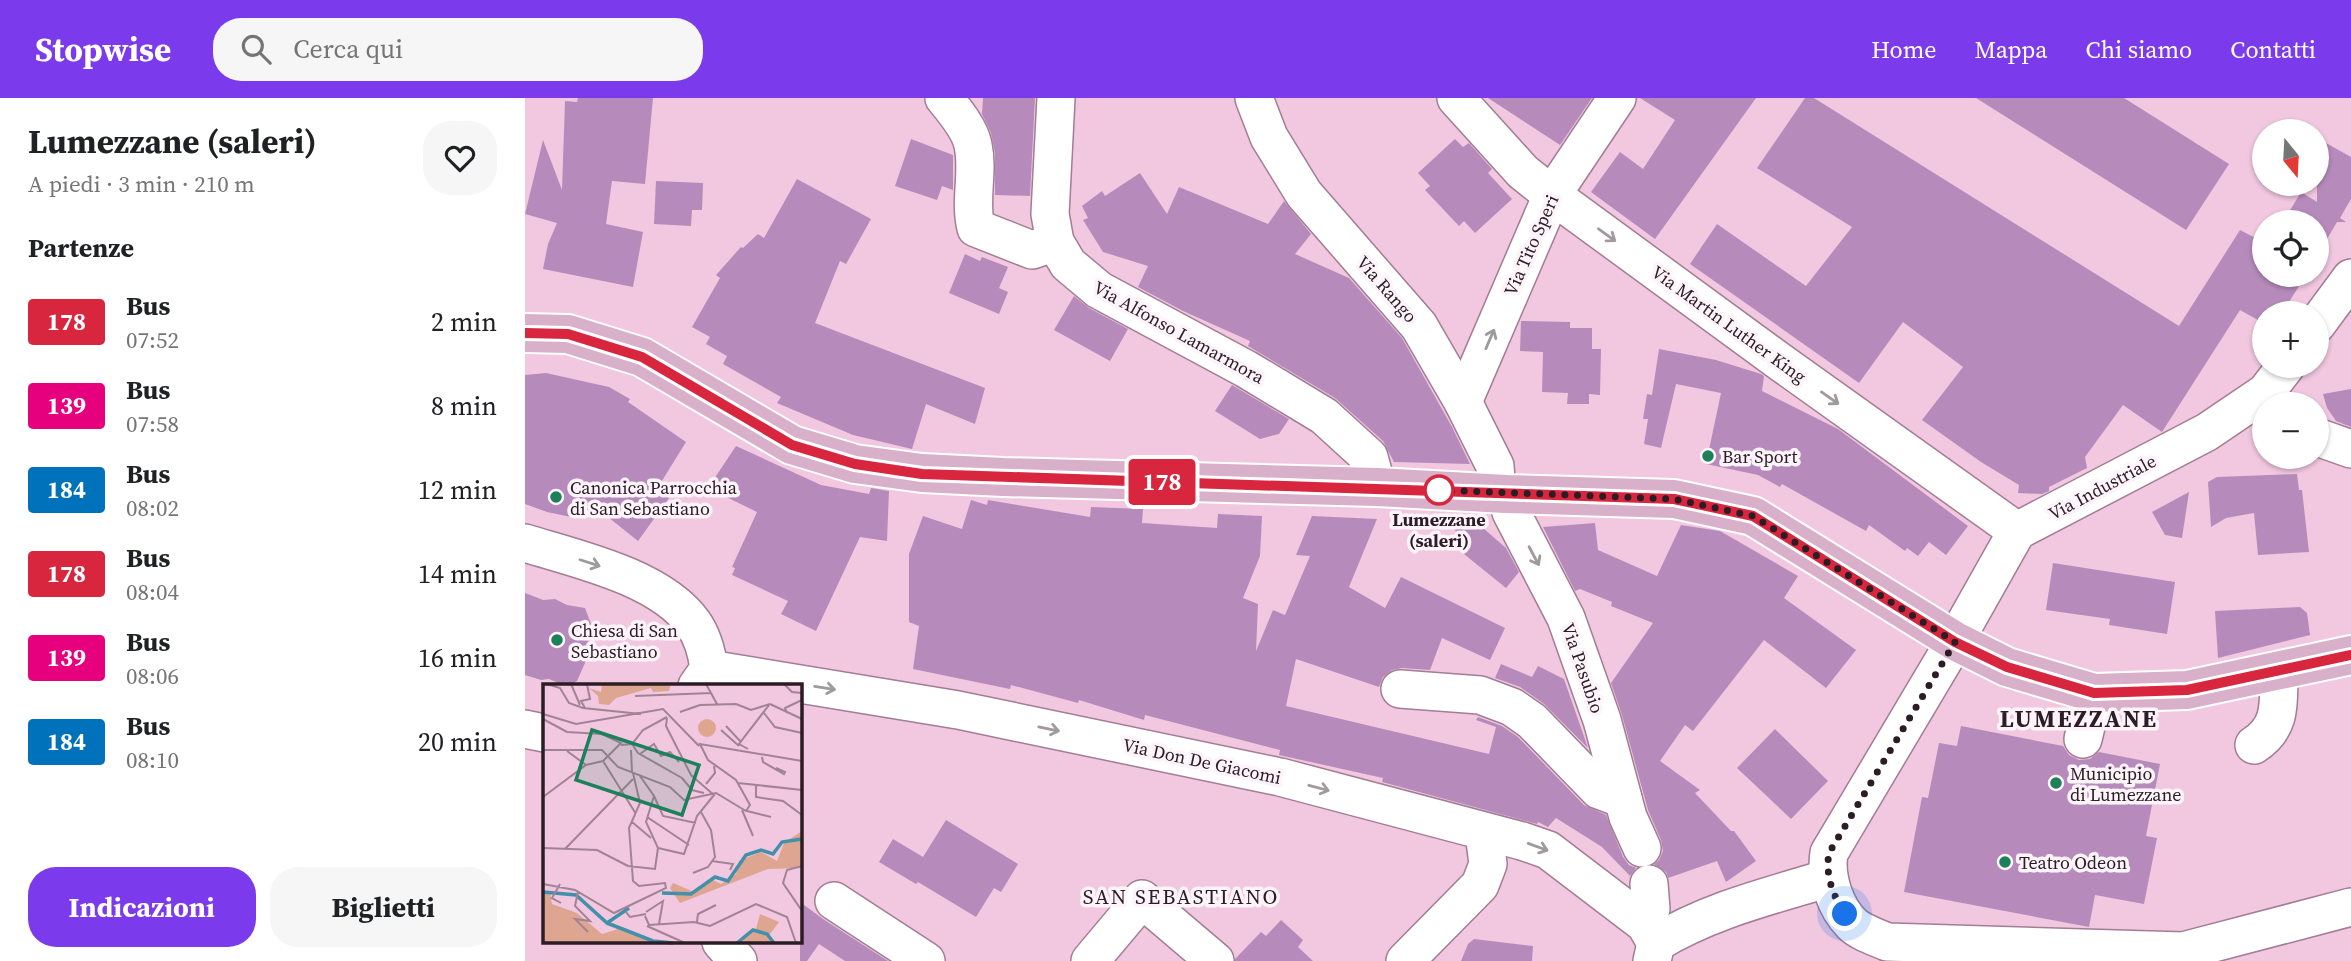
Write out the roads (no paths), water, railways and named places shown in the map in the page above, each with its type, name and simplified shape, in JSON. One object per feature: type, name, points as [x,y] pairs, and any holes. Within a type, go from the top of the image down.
[{"type":"main road","points":[[525,333],[568,334],[642,357],[792,445],[855,464],[922,474],[1377,487],[1674,499],[1753,516],[1955,642],[2007,667],[2094,693],[2187,690],[2351,655]]},
{"type":"street","points":[[944,98],[973,142],[975,161],[972,216],[976,228],[1032,250],[1055,242]]},
{"type":"street","name":"Via Alfonso Lamarmora","points":[[1056,98],[1050,214],[1055,242],[1068,264],[1099,290],[1246,369],[1324,416],[1369,457],[1377,487]]},
{"type":"street","name":"Via Rango","points":[[1254,98],[1269,137],[1304,194],[1419,326],[1463,402],[1495,466],[1501,494]]},
{"type":"street","name":"Via Martin Luther King","points":[[1456,98],[1523,172],[1552,195],[2018,531]]},
{"type":"street","name":"Via Tito Speri","points":[[1463,402],[1552,195],[1617,98]]},
{"type":"street","points":[[2329,308],[2351,278]]},
{"type":"street","name":"Via Industriale","points":[[2018,531],[2207,432],[2275,387]]},
{"type":"street","points":[[2329,441],[2351,449]]},
{"type":"street","name":"Via Pasubio","points":[[1501,494],[1566,618],[1602,720],[1628,817],[1641,848]]},
{"type":"street","points":[[2018,531],[1829,853],[1829,878],[1837,902],[1853,926],[1908,952],[2183,951],[2351,907]]},
{"type":"street","points":[[525,543],[625,575],[669,600],[693,623],[706,650],[703,678]]},
{"type":"street","points":[[2254,745],[2267,736],[2278,714],[2279,671]]},
{"type":"street","name":"Via Don De Giacomi","points":[[703,678],[751,684]]},
{"type":"street","name":"Via Don De Giacomi","points":[[801,690],[958,710],[1280,777],[1548,850],[1651,942]]},
{"type":"street","points":[[1399,690],[1480,695],[1512,706],[1532,721],[1599,790],[1623,799]]},
{"type":"street","points":[[2085,740],[2094,693]]},
{"type":"street","points":[[525,729],[543,733]]},
{"type":"street","points":[[1405,961],[1480,885],[1488,864],[1485,833]]},
{"type":"street","points":[[1649,884],[1651,942],[1738,905],[1829,878]]},
{"type":"street","points":[[1090,961],[1142,899],[1215,961]]},
{"type":"street","points":[[834,901],[926,961]]},
{"type":"street","points":[[723,944],[738,961]]},
{"type":"place","name":"Bar Sport","points":[[1708,456]]},
{"type":"place","name":"Lumezzane (saleri)","points":[[1439,490]]},
{"type":"place","name":"Canonica Parrocchia di San Sebastiano","points":[[556,497]]},
{"type":"place","name":"Chiesa di San Sebastiano","points":[[557,640]]},
{"type":"place","name":"Municipio di Lumezzane","points":[[2056,783]]},
{"type":"place","name":"Teatro Odeon","points":[[2005,862]]},
{"type":"district","name":"LUMEZZANE","points":[[2079,718]]},
{"type":"district","name":"SAN SEBASTIANO","points":[[1181,896]]}]
